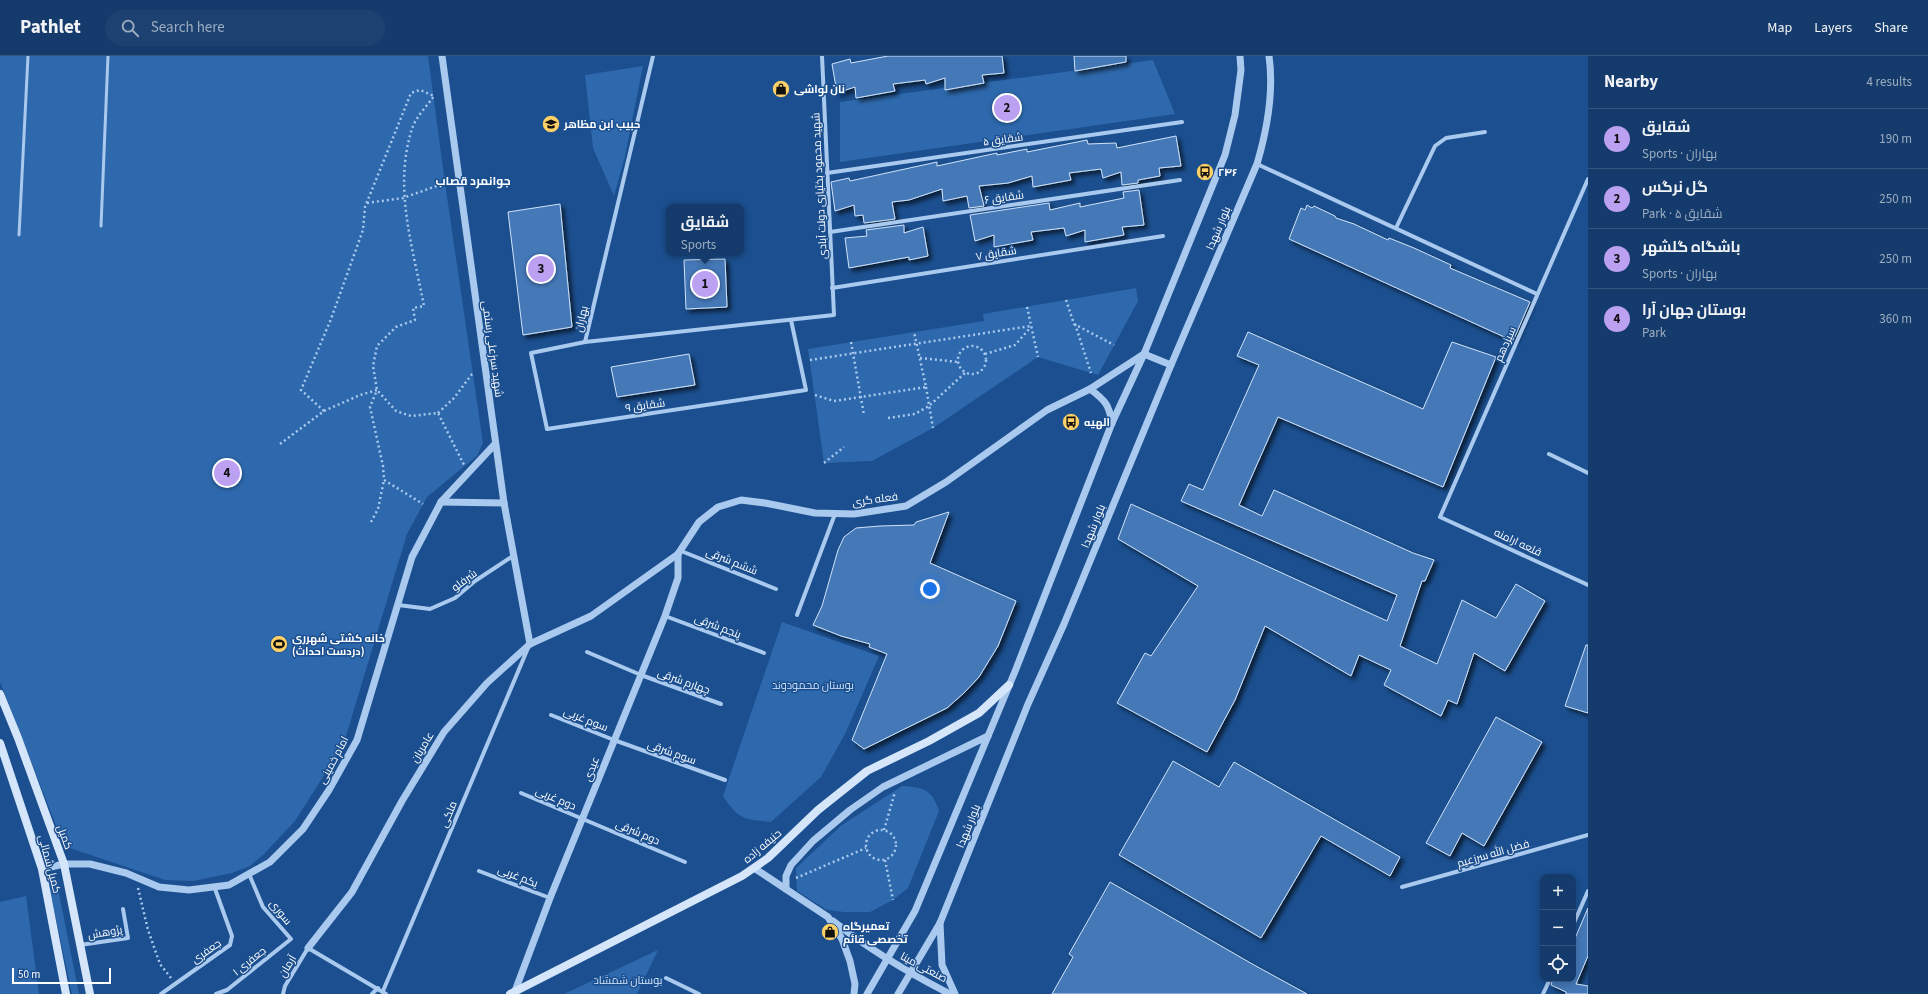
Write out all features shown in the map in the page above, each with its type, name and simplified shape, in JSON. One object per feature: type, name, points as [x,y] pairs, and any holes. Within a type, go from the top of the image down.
[{"type":"main road","name":"حنیفه زاده","points":[[512,992],[742,876],[768,858],[818,810],[867,771],[929,741],[979,713],[1009,685]]},
{"type":"main road","name":"کمیل","points":[[0,694],[18,738],[64,864],[90,994]]},
{"type":"main road","name":"کمیل شمالی","points":[[0,743],[42,869],[66,994]]},
{"type":"street","name":"شهید سبزعلی رستمی","points":[[442,56],[495,444],[513,556],[530,644]]},
{"type":"street","name":"بهاران","points":[[653,56],[585,342],[834,315]]},
{"type":"street","name":"شهید محمود بختیاری دولت آبادی","points":[[822,56],[834,315]]},
{"type":"street","name":"بلوار شهدا","points":[[867,994],[916,911],[1009,685],[1112,424],[1144,354],[1225,156],[1235,115],[1241,70],[1240,56]]},
{"type":"street","name":"بلوار شهدا","points":[[898,994],[940,923],[1028,704],[1064,624],[1171,365],[1257,164],[1264,139],[1270,101],[1269,56]]},
{"type":"street","name":"شقایق ۵","points":[[827,173],[1182,122]]},
{"type":"street","points":[[1396,228],[1435,146],[1446,138],[1484,132]]},
{"type":"street","points":[[1257,164],[1537,294]]},
{"type":"street","name":"سیزدهم","points":[[1440,517],[1588,179]]},
{"type":"street","name":"شقایق ۶","points":[[830,232],[1180,180]]},
{"type":"street","name":"شقایق ۷","points":[[832,288],[1163,236]]},
{"type":"street","name":"شقایق ۹","points":[[585,342],[531,353],[546,429],[806,390],[791,320]]},
{"type":"street","points":[[1144,354],[1171,365]]},
{"type":"street","name":"فعله گری","points":[[680,552],[699,522],[718,507],[741,500],[815,513],[835,514],[854,514],[906,506],[946,482],[1047,410],[1090,389],[1144,354]]},
{"type":"street","points":[[1090,389],[1102,398],[1109,407],[1112,424]]},
{"type":"street","name":"امام خمینی","points":[[42,869],[64,864],[90,864],[135,877],[159,887],[189,890],[229,885],[270,862],[303,829],[330,790],[357,740],[412,557],[441,502],[495,444]]},
{"type":"street","points":[[1549,454],[1588,473]]},
{"type":"street","points":[[441,502],[504,503]]},
{"type":"street","points":[[797,615],[835,514]]},
{"type":"street","name":"قلعه ارامنه","points":[[1440,517],[1588,585]]},
{"type":"street","name":"ششم شرقی","points":[[680,552],[776,588]]},
{"type":"street","name":"عیدی","points":[[512,992],[665,616],[678,578],[680,552]]},
{"type":"street","name":"عامریان","points":[[308,948],[352,892],[402,801],[444,732],[486,683],[530,644],[591,616],[680,552]]},
{"type":"street","name":"شرفلو","points":[[398,606],[430,609],[455,598],[475,582],[513,556]]},
{"type":"street","name":"پنجم شرقی","points":[[665,616],[764,653]]},
{"type":"street","name":"ملکی","points":[[385,993],[530,644]]},
{"type":"street","name":"چهارم شرقی","points":[[587,652],[640,675],[721,704]]},
{"type":"street","name":"سوم غربی","points":[[551,715],[614,740]]},
{"type":"street","points":[[786,889],[786,876],[791,865],[813,841],[850,810],[883,787],[988,736]]},
{"type":"street","name":"سوم شرقی","points":[[614,740],[725,780]]},
{"type":"street","name":"دوم غربی","points":[[521,793],[583,819]]},
{"type":"street","name":"دوم شرقی","points":[[583,819],[686,862]]},
{"type":"street","name":"فضل الله سرزعیم","points":[[1402,887],[1588,835]]},
{"type":"street","name":"صنعتی مینا","points":[[754,868],[828,917],[856,940],[910,973],[950,994]]},
{"type":"street","name":"یکم غربی","points":[[479,871],[550,898]]},
{"type":"street","name":"سوری","points":[[249,874],[263,907],[291,939]]},
{"type":"street","name":"جعفری","points":[[161,994],[230,945],[232,936],[214,886]]},
{"type":"street","points":[[1576,918],[1588,891]]},
{"type":"street","name":"پژوهش","points":[[80,946],[128,938],[123,909]]},
{"type":"street","points":[[828,917],[842,939],[850,961],[854,984],[854,994]]},
{"type":"street","points":[[940,923],[942,965],[955,994]]},
{"type":"street","name":"جعفری ۱","points":[[218,994],[227,990],[291,939]]},
{"type":"street","points":[[308,948],[385,993]]},
{"type":"street","name":"آرمان","points":[[283,994],[285,986],[308,948]]},
{"type":"street","points":[[666,978],[699,994]]},
{"type":"street","points":[[1543,994],[1549,982]]},
{"type":"street","points":[[372,994],[378,988]]},
{"type":"lane","points":[[19,235],[28,56]]},
{"type":"lane","points":[[101,226],[108,56]]},
{"type":"path","points":[[324,411],[301,390],[331,319],[360,237],[367,203],[411,93],[420,90],[434,96],[412,127],[404,168],[403,198],[424,306],[413,308],[415,320],[396,327],[377,346],[373,366],[377,390],[370,407],[383,466],[384,480],[378,509],[371,522]]},
{"type":"path","points":[[367,203],[403,198],[445,183]]},
{"type":"path","points":[[1066,300],[1091,373]]},
{"type":"path","points":[[1027,307],[1038,357]]},
{"type":"path","points":[[1074,324],[1114,345]]},
{"type":"path","points":[[810,360],[1031,326]]},
{"type":"path","points":[[985,354],[1015,345],[1031,326]]},
{"type":"path","points":[[914,332],[933,428]]},
{"type":"path","points":[[851,342],[864,415]]},
{"type":"path","points":[[970,346],[979,347],[985,354],[986,359],[984,368],[976,373],[962,370],[958,362],[958,358],[962,350],[970,346]]},
{"type":"path","points":[[920,358],[958,362]]},
{"type":"path","points":[[888,418],[915,414],[929,406],[966,372]]},
{"type":"path","points":[[377,390],[396,411],[411,416],[438,413],[454,398],[472,374]]},
{"type":"path","points":[[815,395],[834,401],[926,387]]},
{"type":"path","points":[[280,444],[324,411],[360,395],[377,390]]},
{"type":"path","points":[[438,413],[464,466]]},
{"type":"path","points":[[824,463],[844,447]]},
{"type":"path","points":[[384,480],[423,504]]},
{"type":"path","points":[[884,830],[896,789]]},
{"type":"path","points":[[884,830],[893,835],[896,844],[893,854],[885,860],[880,860],[871,857],[865,843],[870,834],[874,831],[884,830]]},
{"type":"path","points":[[795,879],[866,848]]},
{"type":"path","points":[[885,860],[893,900]]},
{"type":"path","points":[[135,877],[148,930],[160,964],[176,983]]},
{"type":"green space","points":[[0,56],[428,56],[483,443],[477,456],[427,497],[407,534],[346,736],[337,755],[295,821],[263,855],[250,866],[232,873],[193,881],[165,880],[64,846],[0,682]]},
{"type":"green space","points":[[1153,60],[1175,114],[840,162],[840,102]]},
{"type":"green space","points":[[643,66],[625,156],[614,196],[593,148],[585,75]]},
{"type":"green space","points":[[1136,288],[1138,301],[1098,375],[1038,357],[933,428],[872,461],[824,463],[808,349],[984,321],[983,314]]},
{"type":"green space","name":"بوستان محمودوند","points":[[782,622],[879,656],[845,734],[821,777],[771,822],[742,817],[733,810],[723,796]]},
{"type":"green space","points":[[902,786],[916,787],[926,791],[933,798],[939,811],[908,888],[893,900],[870,912],[844,912],[827,910],[797,891],[796,868],[842,825]]},
{"type":"green space","points":[[50,876],[56,878],[79,994],[72,994],[50,891]]},
{"type":"green space","points":[[26,896],[39,994],[0,994],[0,902]]},
{"type":"green space","name":"بوستان شمشاد","points":[[658,950],[637,994],[564,994]]},
{"type":"building","points":[[888,56],[1002,56],[1004,73],[982,75],[984,83],[945,90],[945,78],[926,84],[925,80],[893,84],[895,91],[856,98],[855,87],[837,93],[832,64],[850,59],[851,63]]},
{"type":"building","points":[[1074,56],[1126,56],[1126,62],[1075,71]]},
{"type":"building","points":[[1176,136],[1181,166],[1159,168],[1160,176],[1138,180],[1138,183],[1122,185],[1121,172],[1103,178],[1101,169],[1069,173],[1071,180],[1033,187],[1032,176],[1008,183],[979,186],[984,206],[969,208],[967,196],[943,201],[942,189],[909,200],[892,202],[895,219],[864,223],[863,215],[855,216],[854,205],[835,211],[831,182],[849,178],[850,181],[937,162],[937,166],[997,153],[997,155],[1027,149],[1027,152],[1087,140],[1088,144],[1116,143],[1117,148]]},
{"type":"building","points":[[1139,190],[1144,225],[1122,227],[1124,235],[1085,242],[1085,230],[1066,236],[1064,228],[1031,232],[1033,240],[994,247],[994,235],[975,241],[970,215],[1049,203],[1050,210],[1080,203],[1080,207],[1124,198],[1123,192]]},
{"type":"building","points":[[560,204],[572,327],[523,335],[508,212]]},
{"type":"building","points":[[1307,205],[1312,208],[1314,206],[1335,216],[1336,218],[1354,224],[1388,240],[1389,238],[1414,248],[1451,265],[1450,268],[1530,302],[1513,341],[1289,239],[1301,208],[1305,210]]},
{"type":"building","points":[[904,225],[904,233],[923,227],[928,256],[909,260],[909,257],[849,268],[845,238],[867,236],[866,230]]},
{"type":"building","points":[[725,259],[727,307],[686,309],[684,260]]},
{"type":"building","points":[[1248,332],[1423,409],[1452,342],[1496,357],[1443,487],[1278,417],[1239,505],[1262,516],[1274,490],[1413,553],[1434,560],[1425,581],[1422,581],[1400,646],[1437,664],[1462,600],[1496,618],[1516,584],[1545,601],[1505,671],[1474,653],[1457,704],[1448,700],[1441,716],[1384,685],[1391,670],[1359,655],[1351,676],[1265,626],[1235,700],[1207,752],[1117,703],[1145,653],[1151,656],[1198,586],[1118,539],[1131,504],[1387,621],[1397,595],[1181,501],[1189,484],[1203,490],[1259,365],[1237,356]]},
{"type":"building","points":[[689,354],[695,385],[617,397],[611,367]]},
{"type":"building","points":[[949,512],[930,563],[1016,601],[998,646],[979,677],[964,693],[947,708],[864,749],[852,740],[887,654],[869,647],[870,644],[841,636],[813,625],[822,606],[838,550],[844,537],[856,528],[914,525],[916,522]]},
{"type":"building","points":[[1586,645],[1588,645],[1588,713],[1565,706]]},
{"type":"building","points":[[1496,717],[1542,742],[1484,846],[1462,833],[1450,856],[1426,843]]},
{"type":"building","points":[[1173,761],[1219,787],[1234,762],[1400,857],[1390,876],[1321,836],[1261,938],[1119,855]]},
{"type":"building","points":[[1110,882],[1307,994],[1052,994],[1073,957],[1069,954]]},
{"type":"building","points":[[1588,908],[1588,956],[1576,984],[1588,986],[1588,994],[1566,994],[1566,992],[1551,985],[1552,982],[1576,982],[1576,936]]},
{"type":"place","name":"نان لواشی","points":[[781,89]]},
{"type":"place","name":"گل نرگس","points":[[1007,108]]},
{"type":"place","name":"حبیب ابن مظاهر","points":[[551,124]]},
{"type":"place","name":"۲۴۶","points":[[1205,172]]},
{"type":"place","name":"باشگاه گلشهر","points":[[541,269]]},
{"type":"place","name":"شقایق","points":[[705,284]]},
{"type":"place","name":"الهیه","points":[[1071,422]]},
{"type":"place","name":"بوستان جهان آرا","points":[[227,473]]},
{"type":"place","name":"خانه کشتی شهرری (دردست احداث)","points":[[279,644]]},
{"type":"place","name":"تعمیرگاه تخصصی قائم","points":[[830,932]]},
{"type":"district","name":"جوانمرد قصاب","points":[[473,181]]}]
